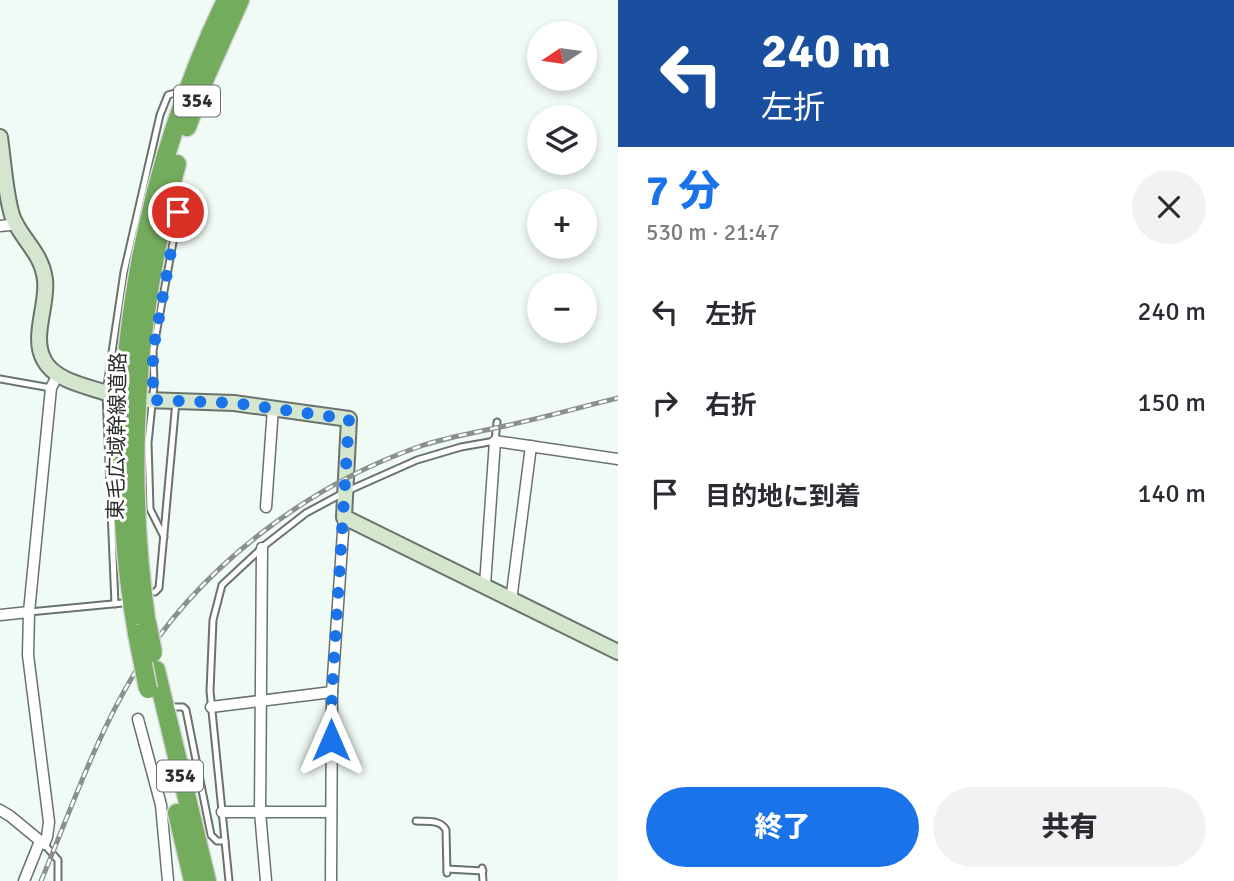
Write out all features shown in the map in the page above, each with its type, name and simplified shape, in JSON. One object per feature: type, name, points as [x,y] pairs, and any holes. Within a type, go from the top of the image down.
[{"type":"highway","name":"東毛広域幹線道路","points":[[206,881],[156,670],[142,628],[124,527],[123,391],[142,249],[153,204],[194,72],[226,0]]},
{"type":"highway","name":"東毛広域幹線道路","points":[[193,881],[148,689],[142,628],[137,511],[138,382],[148,297],[165,206],[187,128],[206,76],[240,0]]},
{"type":"street","points":[[0,138],[11,207],[43,267],[46,294],[40,349],[55,381],[29,611],[29,662],[49,821],[47,837],[42,842],[24,881]]},
{"type":"street","points":[[0,226],[18,224]]},
{"type":"street","points":[[55,381],[108,393]]},
{"type":"street","points":[[150,400],[234,403],[349,419],[332,692],[331,881]]},
{"type":"street","points":[[266,508],[273,408]]},
{"type":"street","points":[[485,585],[495,441],[618,459]]},
{"type":"street","points":[[512,593],[531,446]]},
{"type":"street","points":[[344,517],[618,652]]},
{"type":"street","points":[[262,548],[260,812],[266,881]]},
{"type":"street","points":[[0,615],[29,611]]},
{"type":"street","points":[[211,707],[332,692]]},
{"type":"street","points":[[141,716],[161,805],[168,881]]},
{"type":"street","points":[[0,810],[42,842]]},
{"type":"street","points":[[222,812],[331,812]]},
{"type":"lane","points":[[115,604],[112,578],[108,393],[124,272],[160,115],[170,93],[186,96]]},
{"type":"lane","points":[[164,537],[150,509],[148,443],[153,351],[178,215],[178,212],[165,206]]},
{"type":"lane","points":[[0,379],[55,381]]},
{"type":"lane","points":[[155,592],[159,588],[176,401]]},
{"type":"lane","points":[[229,881],[211,707],[212,640],[221,588],[262,548],[306,513],[345,492],[417,460],[461,447],[495,441],[497,422]]},
{"type":"lane","points":[[29,611],[123,603]]},
{"type":"lane","points":[[174,707],[183,707],[186,710],[211,835],[217,841],[225,841]]},
{"type":"lane","points":[[416,821],[439,822],[443,825],[446,830],[447,871],[482,870],[483,881]]},
{"type":"lane","points":[[42,842],[58,860],[58,881]]},
{"type":"railway","points":[[41,881],[95,750],[134,674],[159,636],[189,600],[257,536],[335,485],[418,447],[618,398]]},
{"type":"route","points":[[178,212],[153,351],[153,400],[265,406],[349,419],[331,740]]}]
